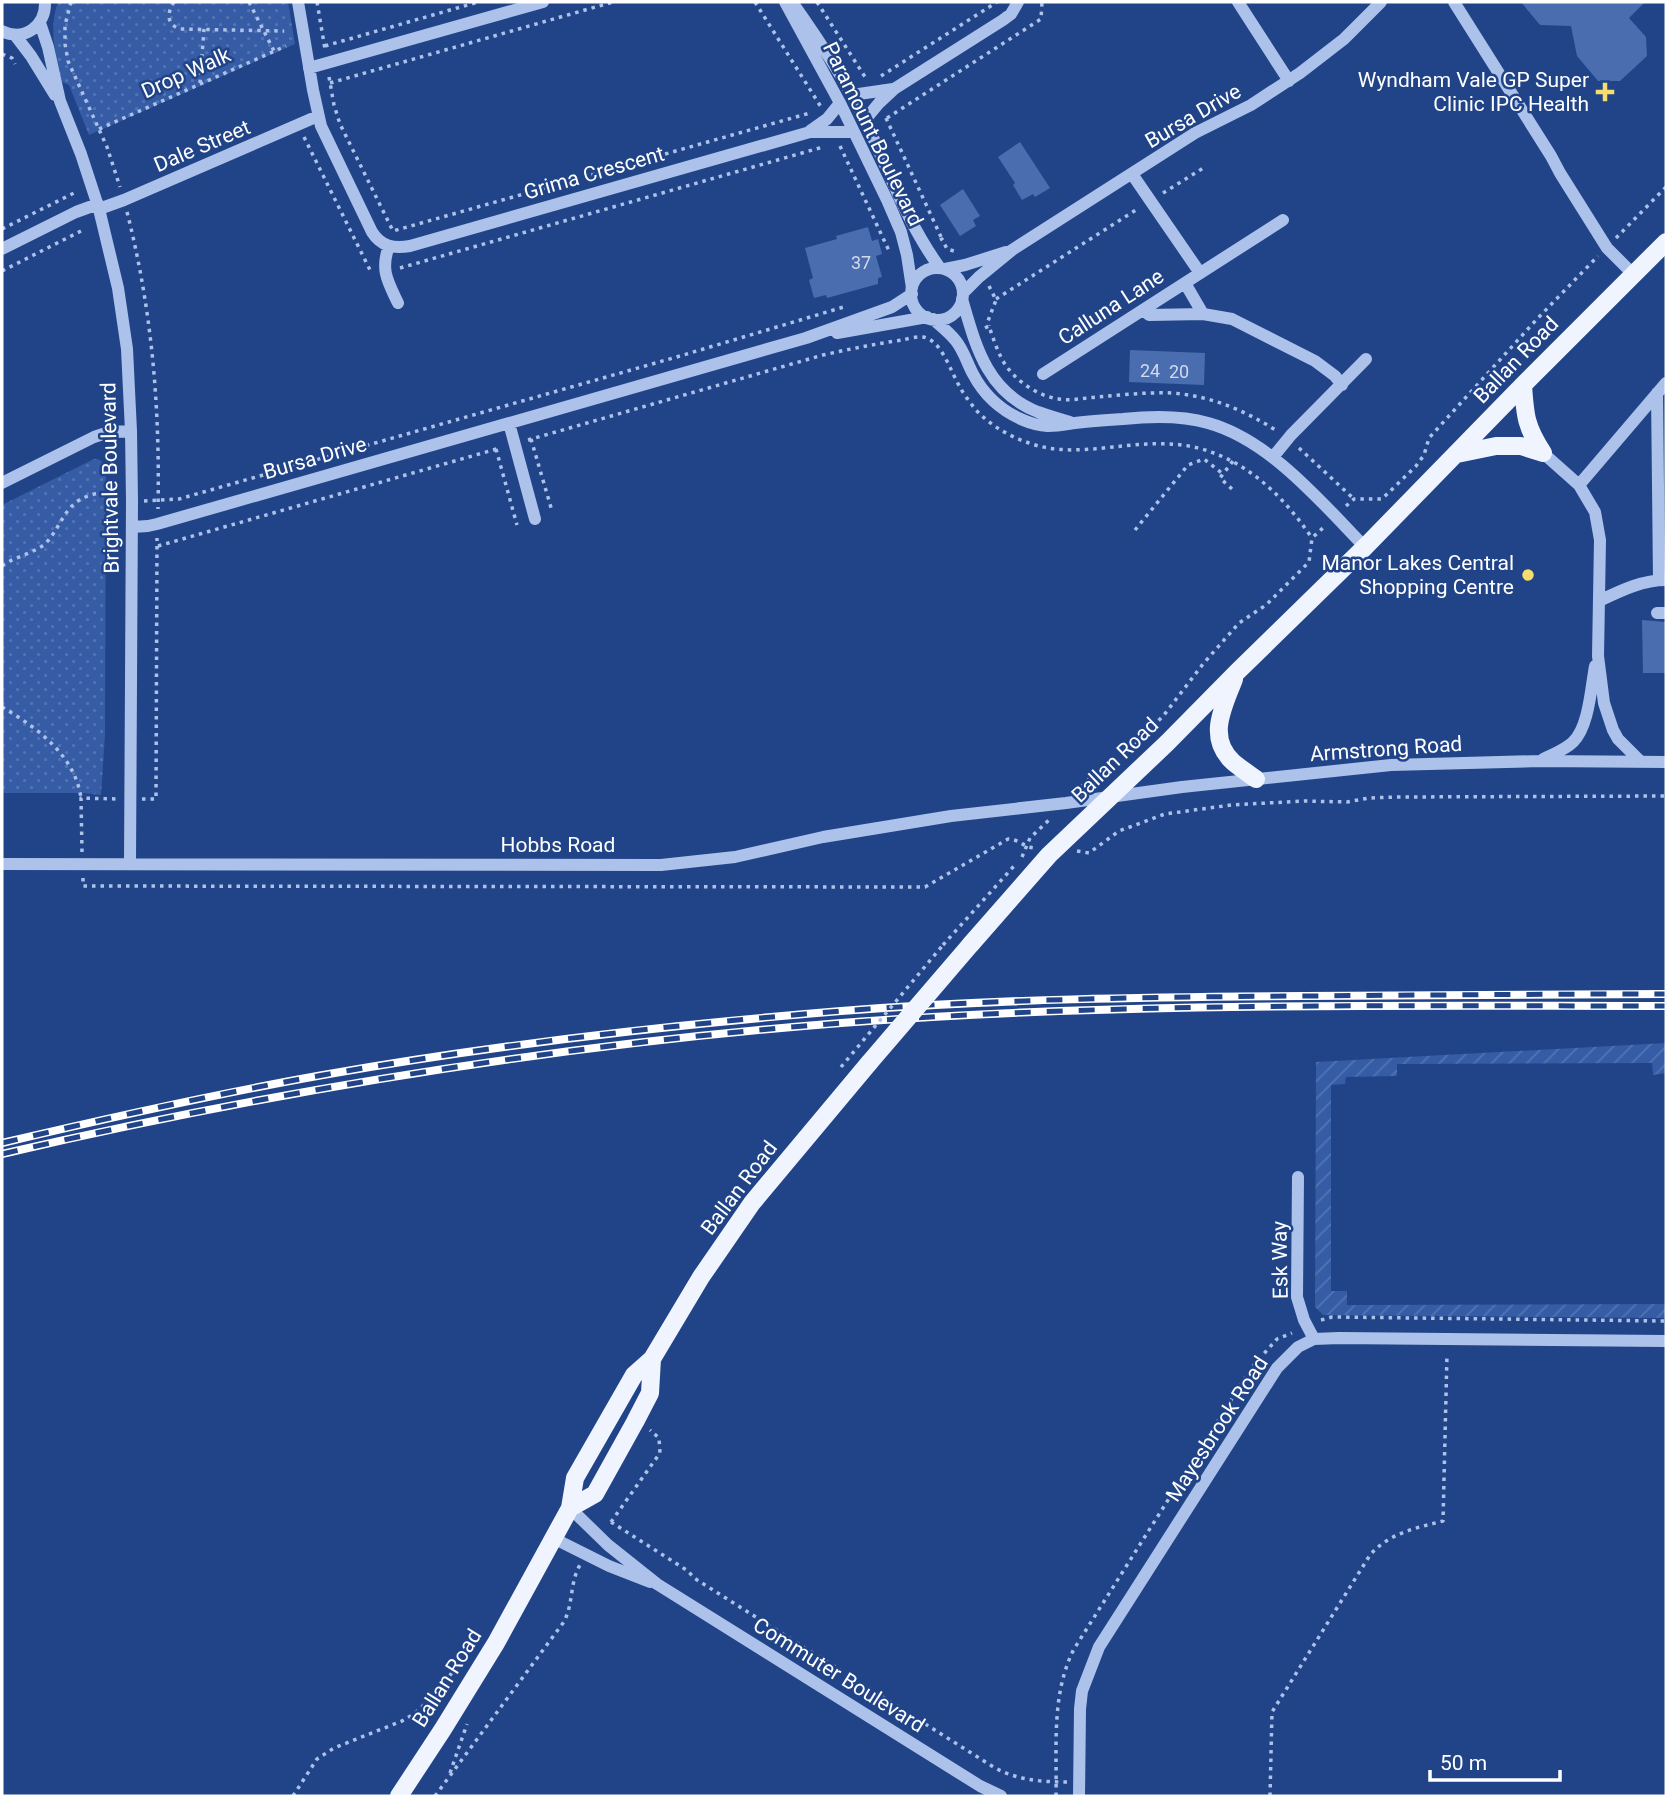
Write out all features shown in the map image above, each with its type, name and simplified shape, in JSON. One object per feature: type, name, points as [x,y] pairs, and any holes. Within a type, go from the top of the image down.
[{"type":"main road","name":"Ballan Road","points":[[399,1796],[496,1643],[570,1508],[575,1478],[634,1375],[652,1359],[701,1277],[752,1203],[1049,855],[1167,743],[1365,547],[1666,242]]},
{"type":"main road","points":[[1523,385],[1524,412],[1530,434],[1542,453]]},
{"type":"main road","points":[[1457,454],[1496,446],[1521,446],[1542,453]]},
{"type":"main road","points":[[1237,672],[1219,719],[1219,733],[1226,754],[1256,779]]},
{"type":"main road","name":"Ballan Road","points":[[570,1508],[595,1494],[635,1422],[650,1393],[652,1359]]},
{"type":"street","points":[[8,33],[29,33],[40,23],[46,10],[46,2]]},
{"type":"street","points":[[298,2],[318,116],[372,232],[381,243],[388,246],[385,274],[398,303]]},
{"type":"street","points":[[309,68],[542,2]]},
{"type":"street","name":"Paramount Boulevard","points":[[785,2],[840,103],[888,202],[901,232],[912,291]]},
{"type":"street","name":"Paramount Boulevard","points":[[792,2],[852,95],[924,246],[943,268]]},
{"type":"street","points":[[867,124],[879,103],[894,89],[1003,20],[1011,14],[1018,2]]},
{"type":"street","points":[[1238,2],[1289,81]]},
{"type":"street","name":"Bursa Drive","points":[[963,296],[979,276],[1012,250],[1195,133],[1251,105],[1289,81],[1343,39],[1381,2]]},
{"type":"street","points":[[1454,2],[1607,248],[1633,274]]},
{"type":"street","name":"Brightvale Boulevard","points":[[40,23],[60,101],[99,206],[118,288],[127,349],[132,501],[130,863]]},
{"type":"street","name":"Brightvale Boulevard","points":[[8,33],[31,56],[60,101]]},
{"type":"street","points":[[852,95],[894,89]]},
{"type":"street","name":"Grima Crescent","points":[[810,132],[827,119],[840,103]]},
{"type":"street","name":"Dale Street","points":[[2,249],[60,220],[124,200],[318,116]]},
{"type":"street","name":"Grima Crescent","points":[[388,246],[410,246],[810,132],[854,132]]},
{"type":"street","points":[[1132,174],[1200,273]]},
{"type":"street","name":"Calluna Lane","points":[[1043,374],[1283,220]]},
{"type":"street","name":"Bursa Drive","points":[[943,268],[965,265],[1012,250]]},
{"type":"street","points":[[1073,423],[1037,412],[1003,390],[981,358],[960,281],[943,268],[933,268],[919,275],[912,291],[914,305],[956,340],[985,392],[1002,409],[1040,426],[1150,417],[1188,419],[1221,427],[1273,457],[1365,547]]},
{"type":"street","points":[[1185,282],[1203,314]]},
{"type":"street","name":"Bursa Drive","points":[[132,527],[158,524],[806,338],[892,307],[912,291]]},
{"type":"street","points":[[930,318],[941,319],[955,313],[963,296]]},
{"type":"street","points":[[1143,310],[1149,315],[1203,314],[1232,318],[1315,361],[1342,385]]},
{"type":"street","name":"Bursa Drive","points":[[806,338],[930,318]]},
{"type":"street","points":[[1273,457],[1366,359]]},
{"type":"street","points":[[1578,485],[1662,388]]},
{"type":"street","points":[[1599,601],[1627,587],[1663,580],[1662,388]]},
{"type":"street","points":[[509,423],[535,519]]},
{"type":"street","points":[[2,483],[94,437],[109,432],[131,431]]},
{"type":"street","points":[[1542,453],[1578,485],[1595,512],[1600,540],[1598,656],[1604,703],[1618,739],[1641,762]]},
{"type":"street","points":[[1540,761],[1569,746],[1581,732],[1598,656]]},
{"type":"street","name":"Armstrong Road","points":[[1109,797],[1391,765],[1540,761],[1666,762]]},
{"type":"street","name":"Hobbs Road","points":[[2,864],[661,865],[735,857],[823,837],[913,821],[1109,797]]},
{"type":"street","name":"Esk Way","points":[[1298,1177],[1297,1297],[1311,1333]]},
{"type":"street","points":[[1311,1333],[1447,1339],[1666,1341]]},
{"type":"street","name":"Mayesbrook Road","points":[[1079,1796],[1082,1691],[1099,1647],[1277,1368],[1311,1333]]},
{"type":"street","name":"Commuter Boulevard","points":[[570,1508],[657,1584],[980,1786],[1001,1796]]},
{"type":"street","name":"Commuter Boulevard","points":[[553,1538],[587,1556],[657,1584]]},
{"type":"path","points":[[71,2],[65,25],[68,61],[107,147],[138,253],[145,292],[154,362],[158,499],[156,799],[81,797]]},
{"type":"path","points":[[174,2],[169,12],[171,24],[180,29],[284,31]]},
{"type":"path","points":[[249,2],[274,51]]},
{"type":"path","points":[[317,2],[334,105],[340,124],[393,231],[822,109]]},
{"type":"path","points":[[306,51],[478,2]]},
{"type":"path","points":[[330,83],[613,2]]},
{"type":"path","points":[[880,76],[997,2]]},
{"type":"path","points":[[867,124],[1041,19],[1042,2]]},
{"type":"path","points":[[200,84],[204,29]]},
{"type":"path","name":"Drop Walk","points":[[99,129],[286,46]]},
{"type":"path","points":[[2,54],[12,58],[15,64]]},
{"type":"path","points":[[996,299],[1205,167]]},
{"type":"path","points":[[2,229],[91,184]]},
{"type":"path","points":[[2,271],[81,231]]},
{"type":"path","points":[[2,566],[45,544],[70,508],[83,498],[100,494],[108,501],[179,499],[859,302]]},
{"type":"path","points":[[972,332],[989,326],[1007,367],[1039,394],[1073,399],[1171,393],[1225,403],[1288,439],[1354,499]]},
{"type":"path","points":[[157,546],[823,355],[922,337],[932,341],[940,350],[960,388],[975,408],[989,422],[1013,437],[1064,451],[1173,444],[1197,448],[1233,461],[1252,473],[1282,498],[1312,538]]},
{"type":"path","points":[[940,350],[956,340]]},
{"type":"path","points":[[531,439],[552,511]]},
{"type":"path","points":[[496,449],[517,524]]},
{"type":"path","points":[[1135,530],[1188,465],[1204,459],[1223,474]]},
{"type":"path","points":[[1232,489],[1220,478],[1233,461]]},
{"type":"path","points":[[2,707],[39,732],[61,754],[75,775],[81,797],[83,886],[925,887],[1008,839],[1018,840],[1027,847],[1089,853],[1119,831],[1165,814],[1231,805],[1346,802],[1369,797],[1398,796],[1666,796]]},
{"type":"path","points":[[1022,857],[1027,847]]},
{"type":"path","points":[[841,1067],[1013,866]]},
{"type":"path","points":[[1056,1796],[1060,1688],[1068,1661],[1252,1367],[1277,1339],[1311,1333],[1324,1318],[1332,1317],[1666,1321]]},
{"type":"path","points":[[1270,1796],[1272,1712],[1370,1555],[1385,1540],[1444,1521],[1447,1339]]},
{"type":"path","points":[[601,1537],[660,1453],[659,1438],[653,1431],[635,1422]]},
{"type":"path","points":[[611,1522],[688,1571],[694,1578],[995,1768],[1032,1781],[1079,1783]]},
{"type":"path","points":[[435,1796],[563,1623],[570,1605],[574,1576],[587,1556]]},
{"type":"path","points":[[293,1796],[317,1759],[334,1748],[414,1714],[470,1652]]},
{"type":"shaded area","points":[[58,2],[288,2],[295,44],[89,135],[69,85],[62,82],[55,52],[53,32]]},
{"type":"shaded area","points":[[94,459],[106,464],[105,735],[101,795],[2,793],[2,505]]},
{"type":"shaded area","points":[[1666,1043],[1666,1073],[1653,1075],[1652,1063],[1397,1064],[1397,1076],[1346,1077],[1345,1084],[1331,1085],[1331,1291],[1347,1291],[1347,1305],[1666,1304],[1666,1318],[1323,1315],[1315,1307],[1316,1062]]},
{"type":"building","points":[[1521,2],[1645,2],[1629,18],[1646,37],[1647,56],[1620,81],[1598,81],[1577,56],[1571,26],[1540,25]]},
{"type":"building","points":[[1020,142],[1050,188],[1035,197],[1033,194],[1022,200],[1013,185],[1015,183],[998,157]]},
{"type":"building","points":[[963,189],[980,216],[973,220],[976,226],[960,236],[940,205]]},
{"type":"building","points":[[868,227],[872,241],[878,239],[882,254],[876,256],[882,277],[878,278],[878,284],[827,298],[826,295],[814,298],[809,280],[813,278],[805,248]]},
{"type":"building","points":[[1130,350],[1205,353],[1204,385],[1129,382]]},
{"type":"building","points":[[1642,620],[1666,622],[1666,673],[1643,673]]},
{"type":"railway","points":[[2,1143],[202,1098],[387,1064],[646,1029],[776,1017],[899,1007],[1072,999],[1666,994]]},
{"type":"railway","points":[[2,1154],[314,1090],[524,1057],[735,1032],[944,1016],[1150,1008],[1666,1006]]},
{"type":"place","name":"Wyndham Vale GP Super Clinic IPC Health","points":[[1605,92]]},
{"type":"place","name":"Manor Lakes Central Shopping Centre","points":[[1528,575]]}]
